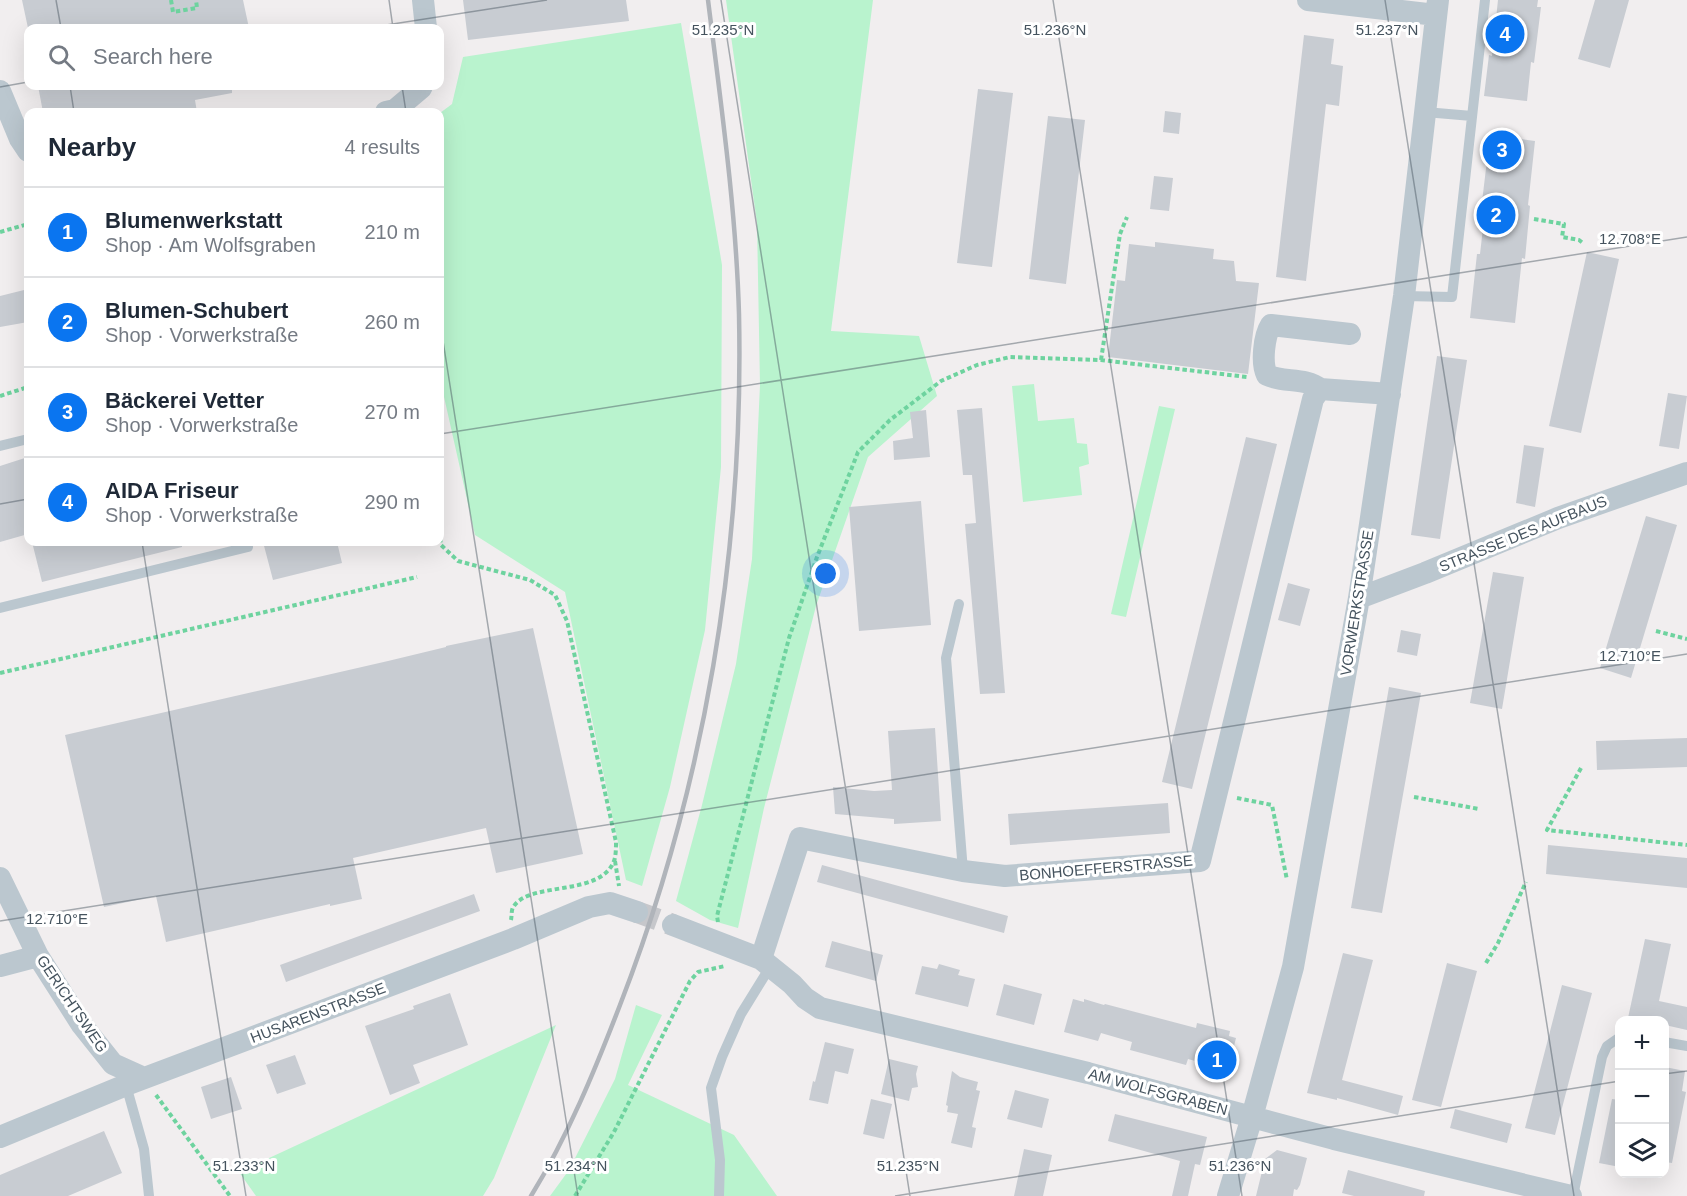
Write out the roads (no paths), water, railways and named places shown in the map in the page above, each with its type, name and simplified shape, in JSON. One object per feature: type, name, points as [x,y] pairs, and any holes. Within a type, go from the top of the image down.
[{"type":"street","points":[[423,0],[426,24]]},
{"type":"street","points":[[1308,0],[1437,7]]},
{"type":"street","name":"VORWERKSTRASSE","points":[[1228,1196],[1293,967],[1359,597],[1404,296],[1437,7]]},
{"type":"street","points":[[397,108],[419,90]]},
{"type":"street","points":[[0,91],[24,145]]},
{"type":"street","points":[[1350,334],[1271,325],[1268,330],[1264,368],[1267,375],[1314,384],[1320,389],[1390,394]]},
{"type":"street","name":"BONHOEFFERSTRASSE","points":[[765,963],[800,838],[963,871],[1005,876],[1200,861],[1313,399],[1320,389]]},
{"type":"street","name":"STRASSE DES AUFBAUS","points":[[1359,597],[1425,573],[1558,518],[1687,473]]},
{"type":"street","name":"GERICHTSWEG","points":[[0,878],[38,956],[82,1025],[113,1064],[135,1082]]},
{"type":"street","name":"HUSARENSTRASSE","points":[[0,1137],[135,1082],[600,904],[620,904],[637,912]]},
{"type":"street","points":[[673,925],[765,963]]},
{"type":"street","points":[[0,966],[38,956]]},
{"type":"street","name":"AM WOLFSGRABEN","points":[[765,963],[820,1008],[1088,1073],[1252,1117],[1572,1196]]},
{"type":"lane","points":[[1404,296],[1452,297],[1485,0]]},
{"type":"lane","points":[[1425,112],[1472,116]]},
{"type":"lane","points":[[0,446],[24,440]]},
{"type":"lane","points":[[0,608],[248,546]]},
{"type":"lane","points":[[959,604],[946,658],[963,871]]},
{"type":"lane","points":[[719,1196],[720,1160],[711,1088],[722,1057],[765,963]]},
{"type":"lane","points":[[1572,1196],[1602,1057],[1607,1046],[1615,1041]]},
{"type":"lane","points":[[1669,1043],[1687,1046]]},
{"type":"lane","points":[[135,1082],[149,1196]]},
{"type":"tunnel","points":[[637,912],[673,925]]},
{"type":"railway","points":[[531,1196],[557,1150],[591,1078],[650,922],[675,838],[696,752],[713,666],[726,579],[739,402],[739,314],[731,196],[708,0]]},
{"type":"place","name":"AIDA Friseur","points":[[1505,34]]},
{"type":"place","name":"Bäckerei Vetter","points":[[1502,150]]},
{"type":"place","name":"Blumen-Schubert","points":[[1496,215]]},
{"type":"place","name":"Blumenwerkstatt","points":[[1217,1060]]}]
